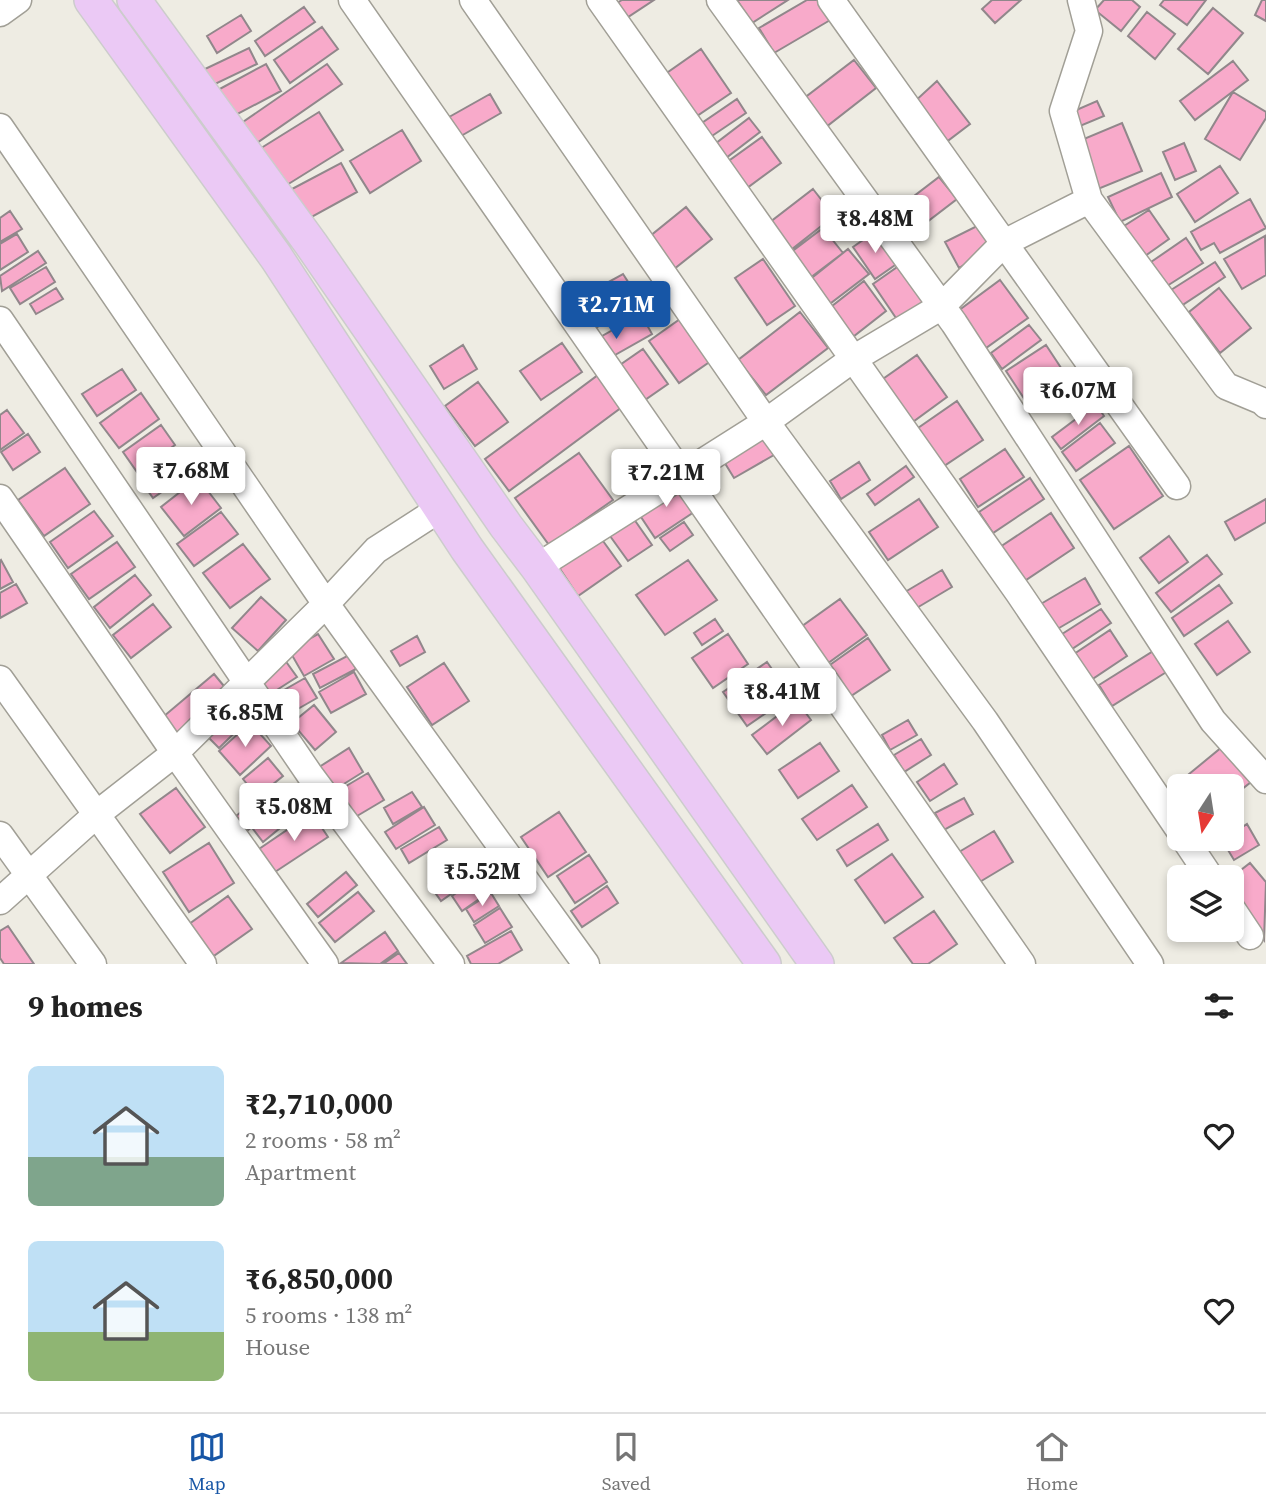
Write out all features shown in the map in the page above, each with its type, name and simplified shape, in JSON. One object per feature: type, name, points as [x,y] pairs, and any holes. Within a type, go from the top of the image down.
[{"type":"main road","points":[[764,964],[467,549],[276,257],[98,10],[133,0],[311,244],[506,526],[817,964]]},
{"type":"main road","points":[[467,549],[506,526]]},
{"type":"street","points":[[0,13],[18,0]]},
{"type":"street","points":[[352,0],[1022,964]]},
{"type":"street","points":[[473,0],[766,422],[985,722],[1150,964]]},
{"type":"street","points":[[600,0],[1018,592],[1167,812]]},
{"type":"street","points":[[720,0],[942,306],[1213,722],[1266,780]]},
{"type":"street","points":[[831,0],[1177,486]]},
{"type":"street","points":[[1081,0],[1089,31],[1063,111],[1089,200],[1226,386],[1266,404]]},
{"type":"street","points":[[0,127],[326,604],[586,964]]},
{"type":"street","points":[[537,567],[766,422],[853,359],[942,306],[1004,243],[1089,200]]},
{"type":"street","points":[[0,320],[310,775],[452,964]]},
{"type":"street","points":[[0,498],[175,753],[325,964]]},
{"type":"street","points":[[0,901],[97,814],[175,753],[326,604],[376,550],[440,508]]},
{"type":"street","points":[[0,679],[203,964]]},
{"type":"street","points":[[0,835],[93,964]]},
{"type":"street","points":[[1244,927],[1250,936]]},
{"type":"building","points":[[622,0],[654,0],[622,21],[612,6]]},
{"type":"building","points":[[737,0],[788,0],[752,23]]},
{"type":"building","points":[[807,0],[821,0],[832,19],[774,53],[759,28]]},
{"type":"building","points":[[992,0],[1021,0],[995,23],[982,9]]},
{"type":"building","points":[[1104,0],[1132,0],[1140,7],[1121,31],[1095,10]]},
{"type":"building","points":[[1164,0],[1206,0],[1187,25],[1160,5]]},
{"type":"building","points":[[1262,0],[1266,0],[1266,21],[1255,15]]},
{"type":"building","points":[[304,7],[315,22],[265,56],[255,41]]},
{"type":"building","points":[[1213,8],[1243,33],[1208,74],[1178,49]]},
{"type":"building","points":[[1147,12],[1175,34],[1155,59],[1128,36]]},
{"type":"building","points":[[241,15],[251,31],[217,53],[207,36]]},
{"type":"building","points":[[322,27],[338,49],[290,83],[274,60]]},
{"type":"building","points":[[249,48],[257,64],[213,85],[205,69]]},
{"type":"building","points":[[701,49],[731,93],[691,120],[661,77]]},
{"type":"building","points":[[854,60],[876,88],[826,127],[803,99]]},
{"type":"building","points":[[1233,61],[1248,80],[1195,120],[1180,101]]},
{"type":"building","points":[[266,64],[281,91],[230,118],[216,91]]},
{"type":"building","points":[[327,64],[342,84],[254,145],[240,124]]},
{"type":"building","points":[[937,81],[970,124],[945,143],[913,103]]},
{"type":"building","points":[[1233,92],[1266,112],[1266,118],[1240,160],[1205,139]]},
{"type":"building","points":[[490,94],[501,113],[454,140],[442,121]]},
{"type":"building","points":[[737,99],[746,113],[706,140],[696,127]]},
{"type":"building","points":[[1097,101],[1104,116],[1080,126],[1074,111]]},
{"type":"building","points":[[319,112],[343,150],[282,188],[258,150]]},
{"type":"building","points":[[749,118],[760,132],[722,161],[711,147]]},
{"type":"building","points":[[1122,123],[1142,171],[1098,189],[1079,141]]},
{"type":"building","points":[[402,130],[421,161],[370,193],[350,161]]},
{"type":"building","points":[[762,137],[781,163],[743,191],[723,165]]},
{"type":"building","points":[[1184,143],[1196,171],[1175,180],[1163,152]]},
{"type":"building","points":[[341,163],[357,192],[308,219],[292,189]]},
{"type":"building","points":[[1220,166],[1238,193],[1195,222],[1177,194]]},
{"type":"building","points":[[1161,173],[1172,197],[1120,222],[1108,197]]},
{"type":"building","points":[[939,177],[957,199],[923,225],[905,203]]},
{"type":"building","points":[[813,189],[834,216],[787,253],[765,226]]},
{"type":"building","points":[[1250,199],[1266,228],[1220,253],[1214,243],[1201,250],[1191,232]]},
{"type":"building","points":[[686,207],[712,239],[669,273],[644,241]]},
{"type":"building","points":[[1149,210],[1169,239],[1145,256],[1124,226]]},
{"type":"building","points":[[10,211],[22,229],[0,242],[0,218]]},
{"type":"building","points":[[983,223],[994,249],[959,268],[945,242]]},
{"type":"building","points":[[823,228],[843,253],[810,278],[790,253]]},
{"type":"building","points":[[876,231],[898,263],[875,279],[853,247]]},
{"type":"building","points":[[17,234],[28,252],[0,270],[0,244]]},
{"type":"building","points":[[1265,236],[1266,275],[1242,289],[1224,259]]},
{"type":"building","points":[[1186,238],[1203,263],[1167,286],[1151,262]]},
{"type":"building","points":[[848,249],[869,274],[827,306],[808,281]]},
{"type":"building","points":[[38,251],[46,263],[2,291],[0,276]]},
{"type":"building","points":[[763,259],[795,306],[767,325],[735,278]]},
{"type":"building","points":[[1215,262],[1225,277],[1181,306],[1171,290]]},
{"type":"building","points":[[903,263],[931,302],[898,321],[873,284]]},
{"type":"building","points":[[46,267],[55,282],[20,304],[10,288]]},
{"type":"building","points":[[623,274],[630,285],[567,319],[561,308]]},
{"type":"building","points":[[1000,280],[1028,318],[986,348],[958,311]]},
{"type":"building","points":[[864,281],[886,311],[849,340],[827,310]]},
{"type":"building","points":[[56,288],[63,299],[36,314],[30,304]]},
{"type":"building","points":[[1219,288],[1251,328],[1220,353],[1189,312]]},
{"type":"building","points":[[619,295],[628,311],[574,339],[566,323]]},
{"type":"building","points":[[690,312],[721,354],[679,383],[649,341]]},
{"type":"building","points":[[800,312],[828,348],[766,395],[738,360]]},
{"type":"building","points":[[641,314],[652,334],[592,368],[581,348]]},
{"type":"building","points":[[1029,325],[1041,340],[1002,369],[991,353]]},
{"type":"building","points":[[562,343],[582,372],[541,400],[520,371]]},
{"type":"building","points":[[463,345],[477,369],[444,389],[430,366]]},
{"type":"building","points":[[1046,345],[1069,380],[1029,406],[1006,371]]},
{"type":"building","points":[[643,349],[668,384],[642,402],[617,367]]},
{"type":"building","points":[[917,355],[947,397],[910,424],[880,381]]},
{"type":"building","points":[[122,369],[136,390],[97,416],[82,394]]},
{"type":"building","points":[[598,375],[622,407],[509,491],[485,459]]},
{"type":"building","points":[[478,382],[508,422],[475,446],[445,406]]},
{"type":"building","points":[[141,393],[159,419],[119,448],[100,423]]},
{"type":"building","points":[[957,401],[983,440],[944,466],[918,428]]},
{"type":"building","points":[[1096,404],[1104,416],[1061,449],[1052,437]]},
{"type":"building","points":[[7,410],[24,433],[0,450],[0,415]]},
{"type":"building","points":[[1100,423],[1115,443],[1076,471],[1062,452]]},
{"type":"building","points":[[161,425],[175,445],[137,472],[123,452]]},
{"type":"building","points":[[28,434],[40,452],[13,470],[1,452]]},
{"type":"building","points":[[763,436],[774,455],[734,478],[723,460]]},
{"type":"building","points":[[1129,446],[1163,496],[1114,529],[1080,480]]},
{"type":"building","points":[[1005,449],[1024,477],[978,507],[960,479]]},
{"type":"building","points":[[179,450],[193,470],[153,498],[139,478]]},
{"type":"building","points":[[579,453],[613,500],[549,545],[515,498]]},
{"type":"building","points":[[859,462],[870,480],[841,499],[830,481]]},
{"type":"building","points":[[906,466],[914,477],[875,505],[867,494]]},
{"type":"building","points":[[65,468],[90,504],[44,536],[18,500]]},
{"type":"building","points":[[198,478],[221,508],[184,536],[161,507]]},
{"type":"building","points":[[1030,478],[1044,499],[993,533],[979,512]]},
{"type":"building","points":[[677,480],[697,510],[655,538],[635,508]]},
{"type":"building","points":[[919,499],[938,527],[888,560],[869,532]]},
{"type":"building","points":[[1266,499],[1266,522],[1235,540],[1225,522]]},
{"type":"building","points":[[94,511],[113,536],[68,568],[50,542]]},
{"type":"building","points":[[221,512],[238,534],[194,566],[177,544]]},
{"type":"building","points":[[629,512],[652,545],[628,561],[605,529]]},
{"type":"building","points":[[1051,513],[1074,548],[1023,582],[1000,547]]},
{"type":"building","points":[[684,522],[693,535],[670,551],[660,538]]},
{"type":"building","points":[[598,534],[621,566],[578,596],[556,563]]},
{"type":"building","points":[[1169,536],[1188,562],[1159,583],[1140,558]]},
{"type":"building","points":[[117,542],[135,567],[89,599],[71,574]]},
{"type":"building","points":[[243,544],[270,579],[230,608],[203,573]]},
{"type":"building","points":[[1207,555],[1222,574],[1171,612],[1156,593]]},
{"type":"building","points":[[688,560],[717,600],[665,635],[636,595]]},
{"type":"building","points":[[0,561],[13,582],[0,589]]},
{"type":"building","points":[[942,570],[952,587],[915,609],[905,592]]},
{"type":"building","points":[[135,575],[151,595],[110,628],[94,607]]},
{"type":"building","points":[[1085,578],[1100,604],[1054,631],[1039,605]]},
{"type":"building","points":[[16,584],[27,603],[0,618],[0,593]]},
{"type":"building","points":[[1219,585],[1232,603],[1184,636],[1172,618]]},
{"type":"building","points":[[261,597],[286,620],[258,651],[232,628]]},
{"type":"building","points":[[840,599],[867,635],[824,666],[798,629]]},
{"type":"building","points":[[153,604],[171,627],[131,658],[113,635]]},
{"type":"building","points":[[1101,609],[1111,623],[1069,651],[1059,636]]},
{"type":"building","points":[[715,619],[723,631],[702,645],[694,633]]},
{"type":"building","points":[[1228,621],[1250,652],[1217,675],[1195,644]]},
{"type":"building","points":[[1110,630],[1127,656],[1091,680],[1074,654]]},
{"type":"building","points":[[318,634],[334,659],[304,676],[289,650]]},
{"type":"building","points":[[728,634],[748,664],[713,688],[692,658]]},
{"type":"building","points":[[417,636],[425,652],[400,666],[391,651]]},
{"type":"building","points":[[868,638],[890,670],[848,698],[827,667]]},
{"type":"building","points":[[1155,650],[1168,671],[1112,706],[1099,685]]},
{"type":"building","points":[[349,655],[356,669],[320,688],[313,674]]},
{"type":"building","points":[[282,656],[297,677],[269,695],[255,674]]},
{"type":"building","points":[[767,662],[791,696],[747,726],[723,692]]},
{"type":"building","points":[[444,663],[469,701],[432,725],[407,687]]},
{"type":"building","points":[[354,672],[366,694],[331,713],[319,692]]},
{"type":"building","points":[[214,674],[228,691],[172,739],[157,722]]},
{"type":"building","points":[[305,678],[317,698],[282,718],[270,698]]},
{"type":"building","points":[[243,701],[255,713],[219,748],[207,736]]},
{"type":"building","points":[[797,701],[811,720],[767,754],[752,735]]},
{"type":"building","points":[[314,705],[336,732],[315,750],[292,723]]},
{"type":"building","points":[[908,720],[917,735],[890,750],[882,735]]},
{"type":"building","points":[[250,723],[271,746],[240,775],[219,751]]},
{"type":"building","points":[[921,739],[931,755],[904,772],[894,755]]},
{"type":"building","points":[[820,743],[839,771],[798,798],[779,770]]},
{"type":"building","points":[[1222,747],[1251,782],[1244,788],[1244,774],[1189,774]]},
{"type":"building","points":[[349,748],[363,772],[331,792],[316,769]]},
{"type":"building","points":[[268,758],[283,776],[257,797],[243,779]]},
{"type":"building","points":[[944,764],[957,784],[930,801],[917,782]]},
{"type":"building","points":[[368,773],[384,800],[352,819],[336,792]]},
{"type":"building","points":[[852,785],[867,807],[817,840],[802,819]]},
{"type":"building","points":[[271,787],[283,802],[248,830],[236,816]]},
{"type":"building","points":[[176,788],[205,827],[170,853],[140,814]]},
{"type":"building","points":[[412,792],[422,807],[393,824],[384,808]]},
{"type":"building","points":[[964,798],[973,814],[944,830],[935,813]]},
{"type":"building","points":[[281,806],[291,819],[263,842],[253,829]]},
{"type":"building","points":[[424,807],[435,825],[396,849],[385,832]]},
{"type":"building","points":[[559,812],[586,852],[548,877],[521,837]]},
{"type":"building","points":[[312,813],[328,837],[275,872],[259,849]]},
{"type":"building","points":[[878,824],[888,840],[847,866],[837,850]]},
{"type":"building","points":[[1247,824],[1259,845],[1234,860],[1229,851],[1244,851],[1244,826]]},
{"type":"building","points":[[439,827],[447,840],[409,863],[401,849]]},
{"type":"building","points":[[994,831],[1013,862],[973,886],[954,855]]},
{"type":"building","points":[[209,843],[234,883],[189,912],[163,872]]},
{"type":"building","points":[[892,854],[923,897],[885,923],[855,880]]},
{"type":"building","points":[[589,855],[607,882],[575,903],[557,876]]},
{"type":"building","points":[[467,858],[478,875],[441,901],[429,884]]},
{"type":"building","points":[[1250,863],[1266,882],[1264,940],[1244,913],[1244,868]]},
{"type":"building","points":[[346,872],[357,885],[318,917],[307,904]]},
{"type":"building","points":[[482,875],[492,890],[462,911],[452,896]]},
{"type":"building","points":[[607,886],[618,903],[582,927],[571,911]]},
{"type":"building","points":[[358,892],[374,911],[335,942],[319,923]]},
{"type":"building","points":[[491,893],[499,906],[474,922],[466,909]]},
{"type":"building","points":[[228,896],[252,929],[208,960],[185,927]]},
{"type":"building","points":[[500,908],[512,927],[485,943],[474,925]]},
{"type":"building","points":[[934,911],[957,944],[928,964],[913,964],[894,938]]},
{"type":"building","points":[[8,926],[34,964],[4,964],[0,958],[0,931]]},
{"type":"building","points":[[511,931],[522,950],[498,964],[471,964],[467,956]]},
{"type":"building","points":[[385,932],[398,951],[380,964],[341,963]]},
{"type":"building","points":[[399,953],[407,964],[383,964]]}]
